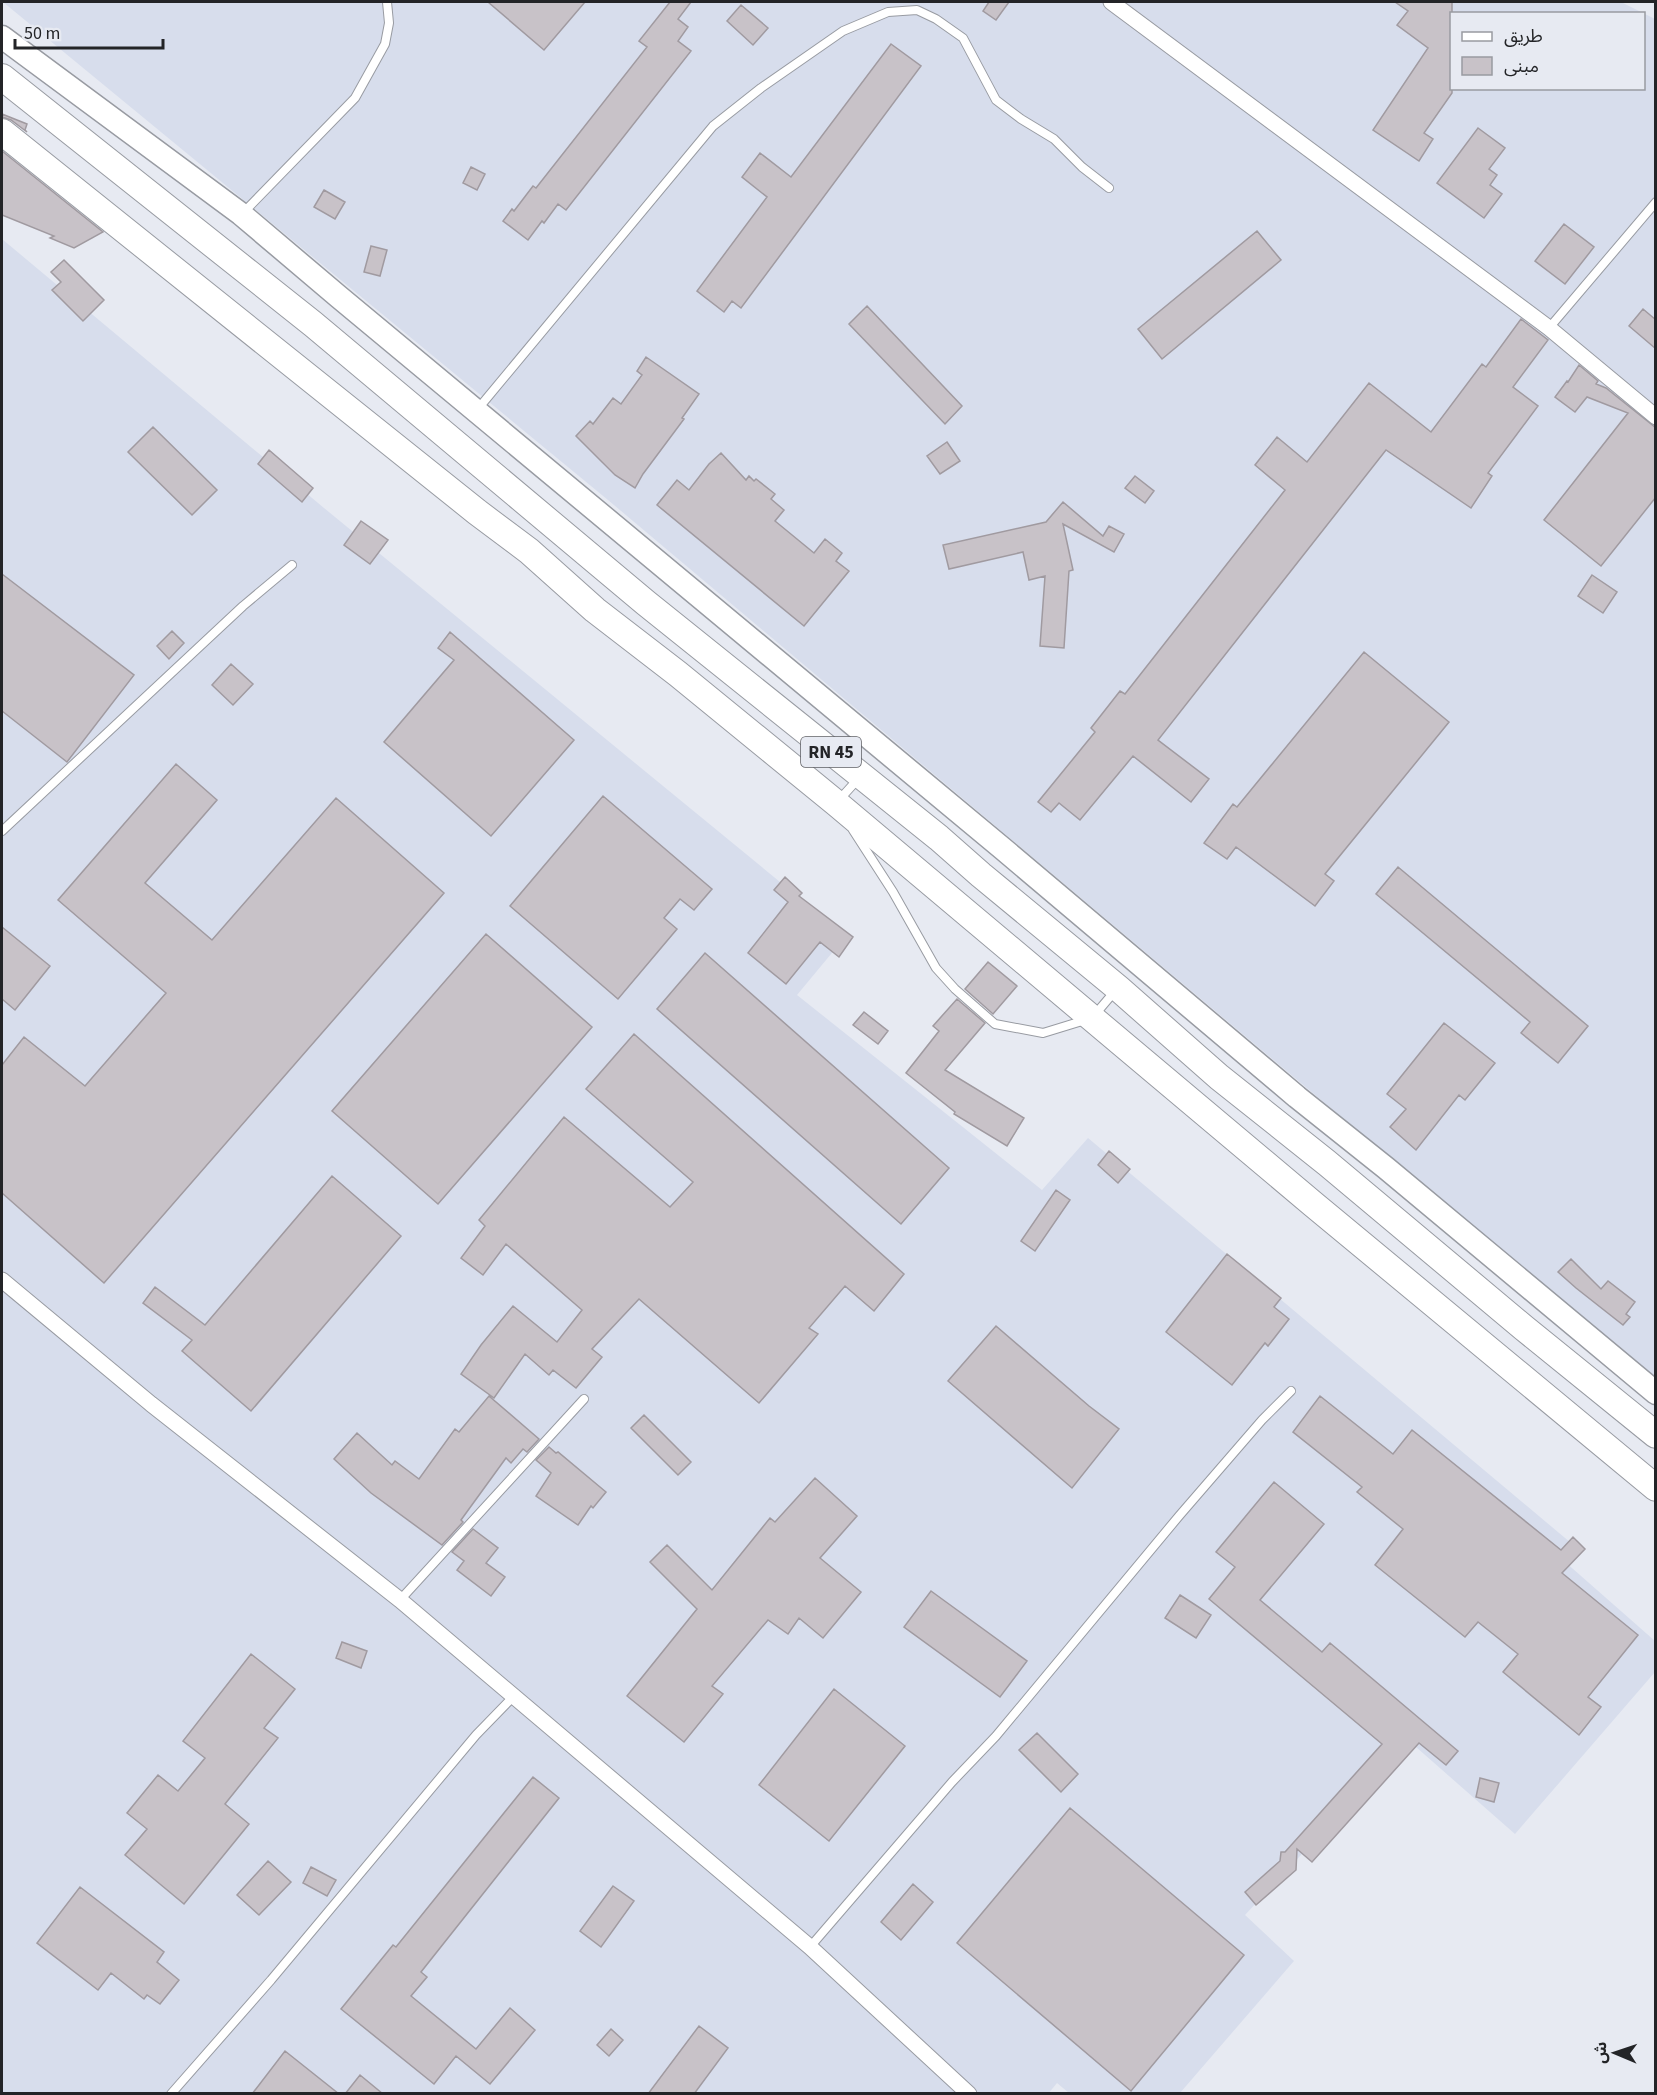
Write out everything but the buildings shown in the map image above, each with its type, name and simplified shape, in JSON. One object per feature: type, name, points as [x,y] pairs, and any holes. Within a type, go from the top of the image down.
[{"type":"highway","name":"RN 45","points":[[2,77],[313,324],[575,544],[939,838],[1118,988],[1219,1077],[1327,1163],[1656,1435]]},
{"type":"highway","name":"RN 45","points":[[2,132],[477,512],[529,551],[595,610],[678,674],[836,803],[1656,1488]]},
{"type":"main road","points":[[2,37],[242,214],[1297,1097],[1386,1168],[1656,1393]]},
{"type":"street","points":[[1111,2],[1549,328],[1656,417]]},
{"type":"street","points":[[2,1280],[151,1404],[400,1600],[810,1947],[969,2094]]},
{"type":"lane","points":[[242,214],[355,98],[385,44],[389,23],[387,2]]},
{"type":"lane","points":[[476,412],[713,126],[761,88],[843,32],[888,12],[917,10],[936,19],[963,38],[996,100],[1021,119],[1054,139],[1082,167],[1109,188]]},
{"type":"lane","points":[[1549,328],[1656,202]]},
{"type":"lane","points":[[2,831],[243,606],[292,565]]},
{"type":"lane","points":[[861,776],[836,803],[893,892],[936,968],[955,989],[995,1024],[1043,1033],[1092,1018],[1118,988]]},
{"type":"lane","points":[[810,1947],[952,1782],[996,1736],[1262,1420],[1291,1391]]},
{"type":"lane","points":[[400,1600],[584,1400]]},
{"type":"lane","points":[[171,2094],[271,1980],[476,1735],[513,1697]]},
{"type":"shaded area","points":[[3,2],[1621,2],[1641,12],[1450,12],[1450,90],[1645,90],[1645,14],[1655,19],[1655,1381],[608,500]]},
{"type":"shaded area","points":[[2,239],[324,508],[846,936],[797,995],[1042,1190],[1088,1138],[1577,1548],[1564,1561],[1655,1641],[1655,1672],[1515,1834],[1408,1740],[1245,1915],[1294,1961],[1180,2093],[1069,2093],[1057,2083],[1048,2094],[2,2093]]}]
